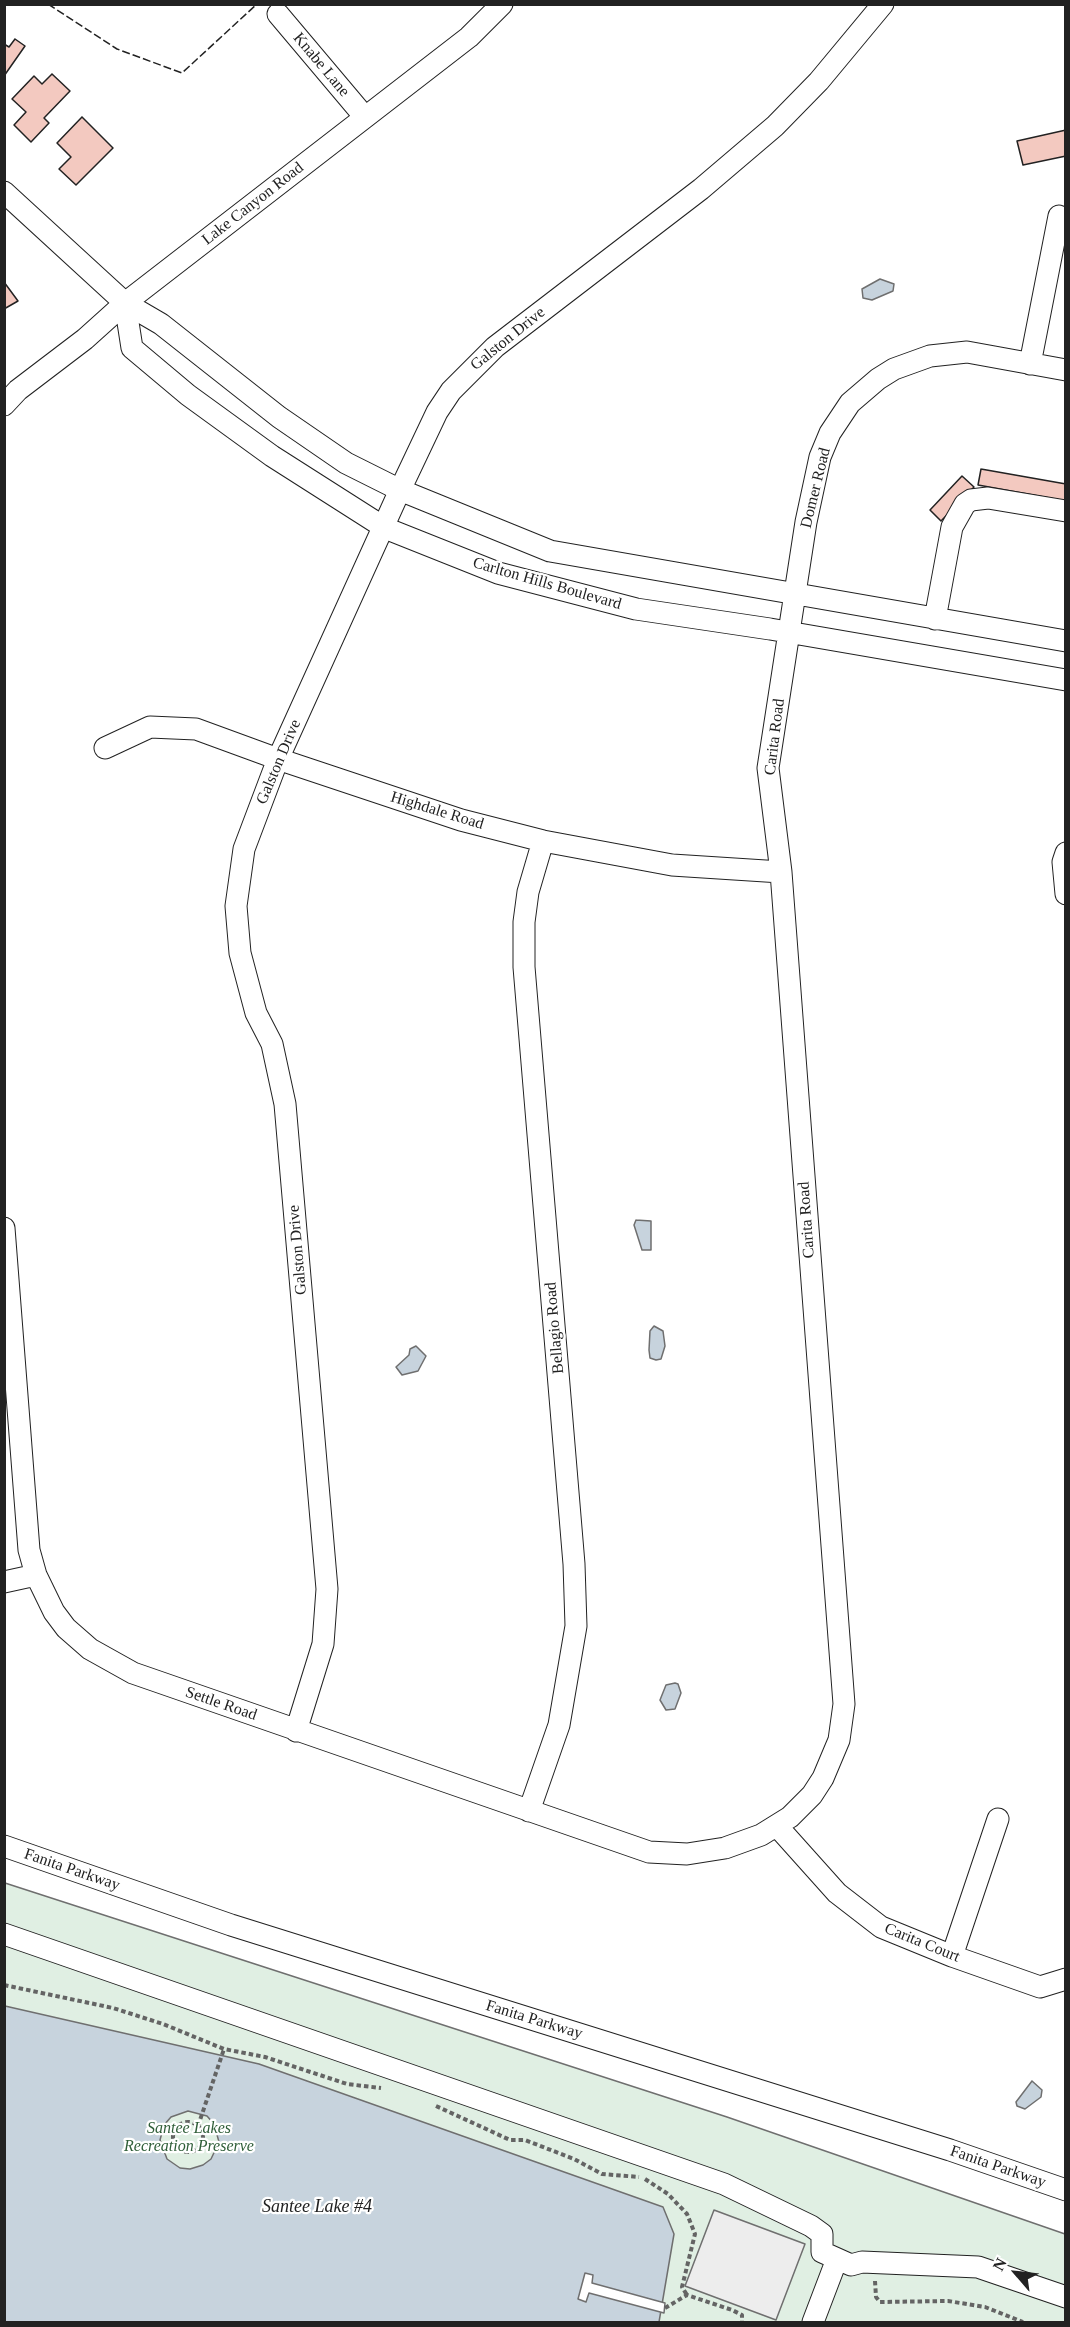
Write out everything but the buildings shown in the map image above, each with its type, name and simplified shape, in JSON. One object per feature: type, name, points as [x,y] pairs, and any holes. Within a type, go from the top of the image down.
[{"type":"street","name":"Lake Canyon Road","points":[[4,405],[18,390],[85,339],[125,303],[364,116],[470,37],[502,4]]},
{"type":"street","name":"Galston Drive","points":[[296,1731],[322,1644],[327,1588],[285,1104],[272,1044],[256,1013],[240,953],[236,906],[244,849],[279,759],[437,412],[479,361],[701,189],[775,126],[840,57],[883,4]]},
{"type":"street","name":"Knabe Lane","points":[[278,14],[364,116]]},
{"type":"street","name":"Carlton Hills Boulevard","points":[[4,192],[125,303],[161,324],[279,417],[346,463],[400,490],[550,551],[1065,641]]},
{"type":"street","points":[[1030,364],[1059,216]]},
{"type":"street","name":"Carlton Hills Boulevard","points":[[125,303],[132,348],[188,395],[272,456],[384,528],[498,573],[636,609],[1065,680]]},
{"type":"street","name":"Domer Road","points":[[795,595],[806,522],[820,457],[844,412],[863,390],[903,365],[948,353],[987,354],[1065,370]]},
{"type":"street","points":[[935,619],[952,527],[965,504],[971,500],[988,498],[1065,511]]},
{"type":"street","name":"Carita Road","points":[[777,1826],[801,1806],[823,1778],[839,1740],[844,1704],[781,872],[768,768],[795,595]]},
{"type":"street","name":"Highdale Road","points":[[105,748],[150,727],[196,729],[461,820],[543,841],[672,866],[781,872]]},
{"type":"street","name":"Bellagio Road","points":[[529,1810],[559,1725],[576,1626],[574,1564],[524,967],[524,921],[528,892],[543,841]]},
{"type":"street","points":[[1064,857],[1065,894]]},
{"type":"street","name":"Settle Road","points":[[4,1228],[9,1330],[29,1550],[36,1575],[54,1612],[81,1642],[114,1665],[296,1731],[649,1851],[668,1854],[725,1848],[777,1826]]},
{"type":"street","points":[[4,1582],[36,1575]]},
{"type":"street","points":[[952,1956],[998,1820]]},
{"type":"street","name":"Carita Court","points":[[777,1826],[837,1893],[880,1927],[952,1956],[1040,1987],[1065,1979]]},
{"type":"street","name":"Fanita Parkway","points":[[4,1846],[231,1925],[950,2150],[1065,2190]]},
{"type":"street","points":[[4,1934],[724,2184],[811,2226],[822,2234],[822,2252],[851,2265],[873,2263],[978,2267],[1065,2297]]},
{"type":"street","points":[[813,2322],[837,2259]]},
{"type":"path","points":[[4,1985],[113,2008],[163,2024],[224,2049],[265,2056],[347,2084],[390,2090]]},
{"type":"path","points":[[198,2126],[189,2122],[178,2125],[172,2135],[176,2147],[186,2152],[197,2149],[203,2139],[198,2126],[224,2049]]},
{"type":"path","points":[[430,2103],[450,2115],[510,2140],[534,2144],[574,2159],[602,2174],[642,2177],[668,2194],[687,2214],[695,2234],[682,2287],[687,2295],[742,2315],[742,2322]]},
{"type":"path","points":[[873,2263],[876,2297],[880,2302],[948,2301],[985,2307],[1023,2322]]},
{"type":"path","points":[[665,2308],[687,2295]]},
{"type":"green space","name":"Santee Lakes Recreation Preserve","points":[[5,1883],[727,2117],[1065,2234],[1065,2322],[5,2322]]},
{"type":"shaded area","points":[[714,2210],[805,2244],[776,2320],[685,2286]]},
{"type":"water","points":[[880,279],[894,284],[893,291],[872,300],[863,298],[862,289]]},
{"type":"water","points":[[636,1220],[651,1221],[651,1250],[642,1250],[634,1225]]},
{"type":"water","points":[[654,1326],[663,1331],[665,1346],[661,1359],[656,1360],[650,1358],[649,1350],[650,1331]]},
{"type":"water","points":[[416,1346],[426,1356],[418,1371],[402,1375],[396,1367],[409,1355],[410,1349]]},
{"type":"water","points":[[678,1684],[681,1693],[675,1709],[666,1710],[660,1700],[666,1685]]},
{"type":"water","name":"Santee Lake #4","points":[[5,2006],[259,2064],[663,2207],[674,2234],[659,2322],[5,2322]],"holes":[[[188,2111],[207,2116],[214,2124],[219,2142],[211,2159],[203,2165],[190,2169],[180,2168],[167,2159],[160,2140],[164,2125],[171,2117]]]},
{"type":"water","points":[[1032,2081],[1042,2090],[1041,2097],[1025,2109],[1017,2106],[1016,2102]]},
{"type":"pier","points":[[585,2273],[593,2275],[592,2283],[665,2303],[664,2313],[589,2293],[586,2302],[578,2299]]},
{"type":"fence","points":[[48,4],[117,49],[182,73],[257,4]]}]
